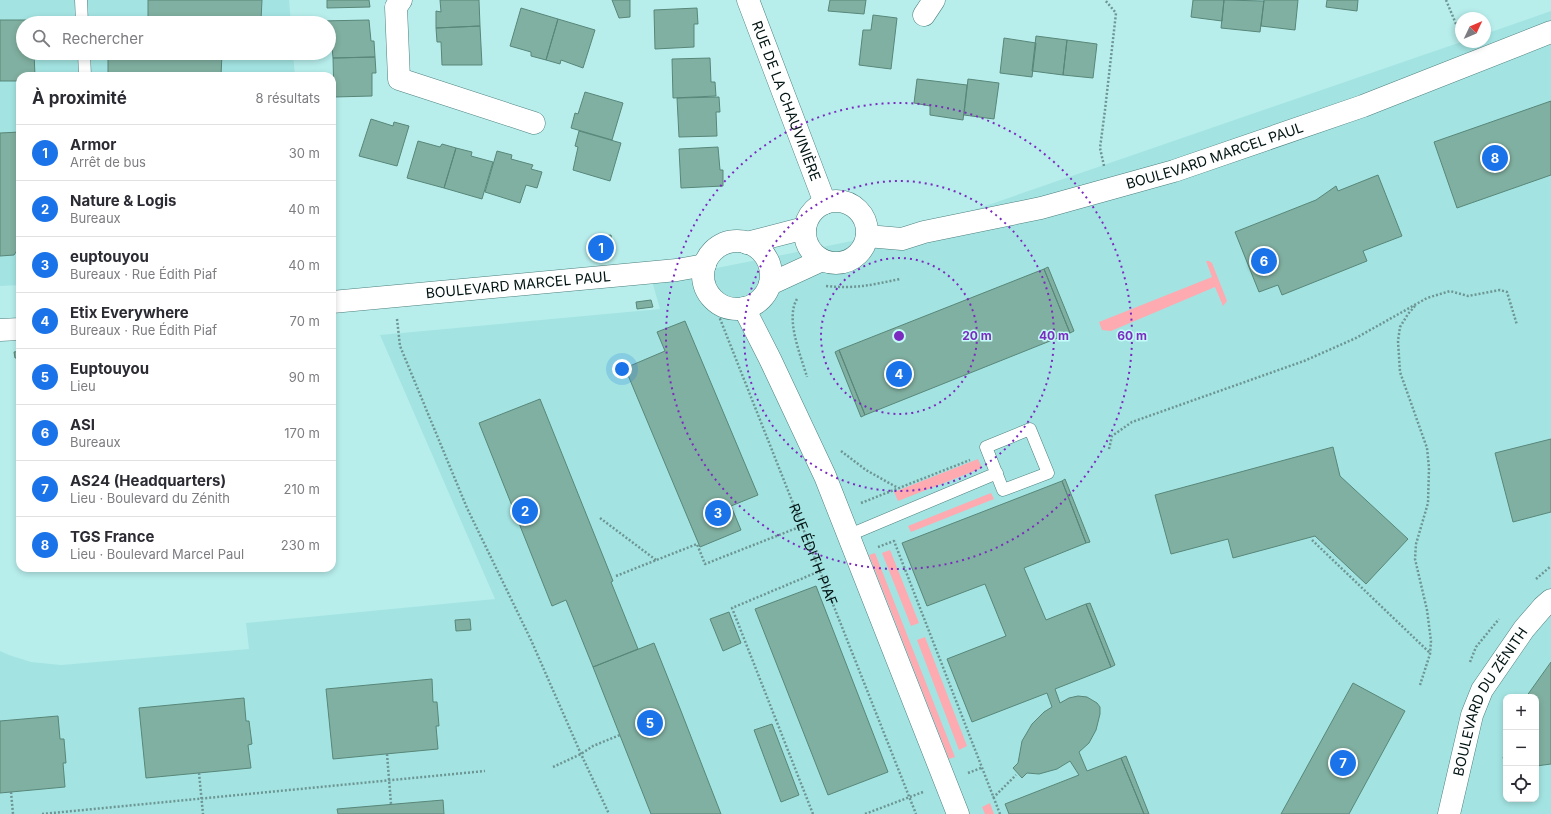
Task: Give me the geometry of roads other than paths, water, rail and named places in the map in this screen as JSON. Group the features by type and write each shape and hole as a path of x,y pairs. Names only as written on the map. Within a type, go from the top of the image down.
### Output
{"street":[{"path":"401,0 396,7 400,79 534,122"},
{"name":"RUE DE LA CHAUVINIÈRE","path":"748,0 825,203"},
{"name":"BOULEVARD MARCEL PAUL","path":"867,236 902,239 924,232 1041,208 1174,171 1364,106 1551,32"},
{"path":"835,200 846,202 855,207 863,215 867,225 867,236 859,253 842,263 832,263 822,260 808,247 805,238 805,228 811,212 817,206 825,203 835,200"},
{"path":"748,243 805,228"},
{"path":"737,241 748,243 757,247 769,264 771,274 770,284 760,300 753,305 744,308 726,306 717,302 711,296 703,276 705,265 709,255 722,245 737,241"},
{"path":"770,284 822,260"},
{"name":"BOULEVARD MARCEL PAUL","path":"336,302 669,271 705,265"},
{"path":"744,308 770,359 825,476 847,536 958,814"},
{"path":"0,330 16,329"},
{"name":"BOULEVARD DU ZÉNITH","path":"1449,814 1472,715 1482,690 1524,628 1551,600"}],"lane":[{"path":"81,0 82,16"},
{"path":"84,60 85,72"},
{"path":"1030,429 1048,473 1003,490 997,473 986,447 1030,429"},
{"path":"847,536 997,473"}],"place":[{"name":"TGS France","path":"1495,158"},
{"name":"Armor","path":"601,248"},
{"name":"ASI","path":"1264,261"},
{"name":"Etix Everywhere","path":"899,374"},
{"name":"Nature & Logis","path":"525,511"},
{"name":"euptouyou","path":"718,513"},
{"name":"Euptouyou","path":"650,723"},
{"name":"AS24 (Headquarters)","path":"1343,763"}]}
